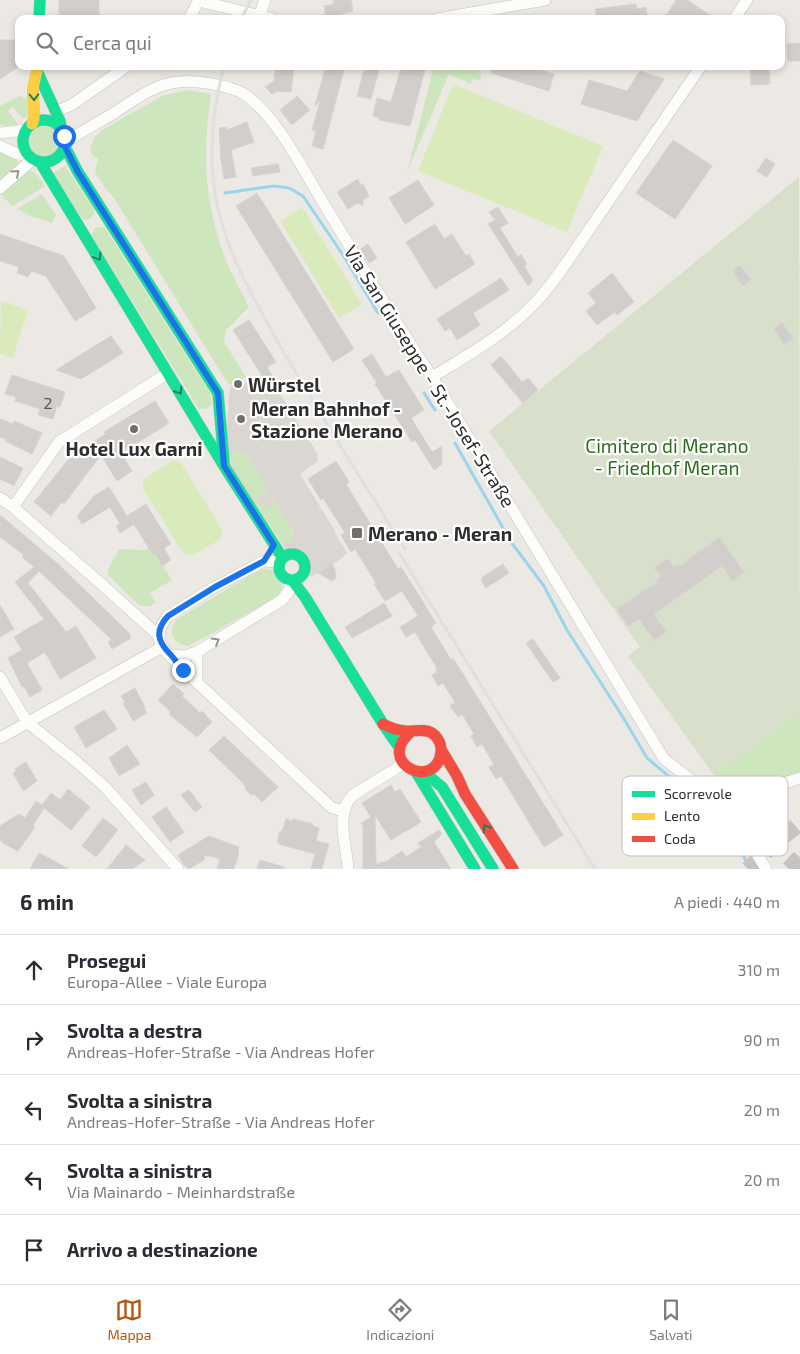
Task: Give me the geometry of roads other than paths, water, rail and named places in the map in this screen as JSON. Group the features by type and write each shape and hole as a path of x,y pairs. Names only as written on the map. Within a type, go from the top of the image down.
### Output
{"street":[{"path":"39,15 40,0"},
{"path":"192,15 199,0 254,15"},
{"path":"258,15 265,0"},
{"path":"460,15 546,0"},
{"path":"737,15 747,0"},
{"path":"37,70 56,112 64,139 78,172 218,393 224,466"},
{"path":"37,70 33,88 33,125 23,143 83,231 224,466 274,545 281,560 280,572 285,578 295,578"},
{"path":"33,125 73,104 121,70"},
{"path":"432,377 507,328 541,296 568,262 698,70"},
{"name":"Via San Giuseppe - St.-Josef-Straße","path":"64,139 157,87 179,81 198,82 224,87 242,93 254,102 289,146 664,758 687,776"},
{"path":"0,134 33,125 55,124 64,139 61,153 48,162 17,154 0,146"},
{"path":"0,188 34,159"},
{"path":"83,231 106,216"},
{"path":"13,507 59,442 168,373"},
{"path":"190,408 199,413 207,413 218,403"},
{"path":"0,498 13,507 98,581 160,642 176,663 331,807 342,811"},
{"path":"264,561 274,545"},
{"path":"0,738 160,642 164,621 168,616 215,587 264,561 281,560 293,553 301,557 305,566 295,578 282,600 197,652 184,656 171,655"},
{"path":"295,578 305,598 399,747 403,764 407,768 420,772 442,787"},
{"path":"282,600 305,598"},
{"path":"197,652 197,682"},
{"path":"0,677 27,722 105,787 178,869"},
{"path":"383,724 396,730 422,730 432,733 439,740 442,751 458,776 465,794 513,869"},
{"path":"399,747 404,737 412,731"},
{"path":"442,751 438,764 442,787 493,869"},
{"path":"348,869 342,811 353,795 403,764"},
{"path":"420,772 433,768 438,764"},
{"path":"420,772 475,869"},
{"path":"788,782 800,778"},
{"name":"Via San Giuseppe - St.-Josef-Straße","path":"758,856 766,869"}],"waterway":[{"path":"225,193 274,186 289,188 303,196 343,255 378,313"},
{"path":"424,393 435,410"},
{"path":"455,443 511,542 544,586 567,630 647,758 668,776"},
{"path":"743,856 751,869"}],"tunnel":[{"path":"788,833 800,823"},
{"path":"748,869 762,856"},
{"path":"789,869 800,857"}],"railway":[{"path":"243,15 251,0"},
{"path":"223,70 214,118 212,153 217,205 229,245 246,283 286,356 405,549"},
{"path":"399,553 595,869"}],"place":[{"name":"Würstel","path":"238,384"},
{"name":"Meran Bahnhof - Stazione Merano","path":"241,419"},
{"name":"Hotel Lux Garni","path":"134,429"},
{"name":"Merano - Meran","path":"357,533"}],"park label":[{"name":"Cimitero di Merano - Friedhof Meran","path":"667,456"}]}
